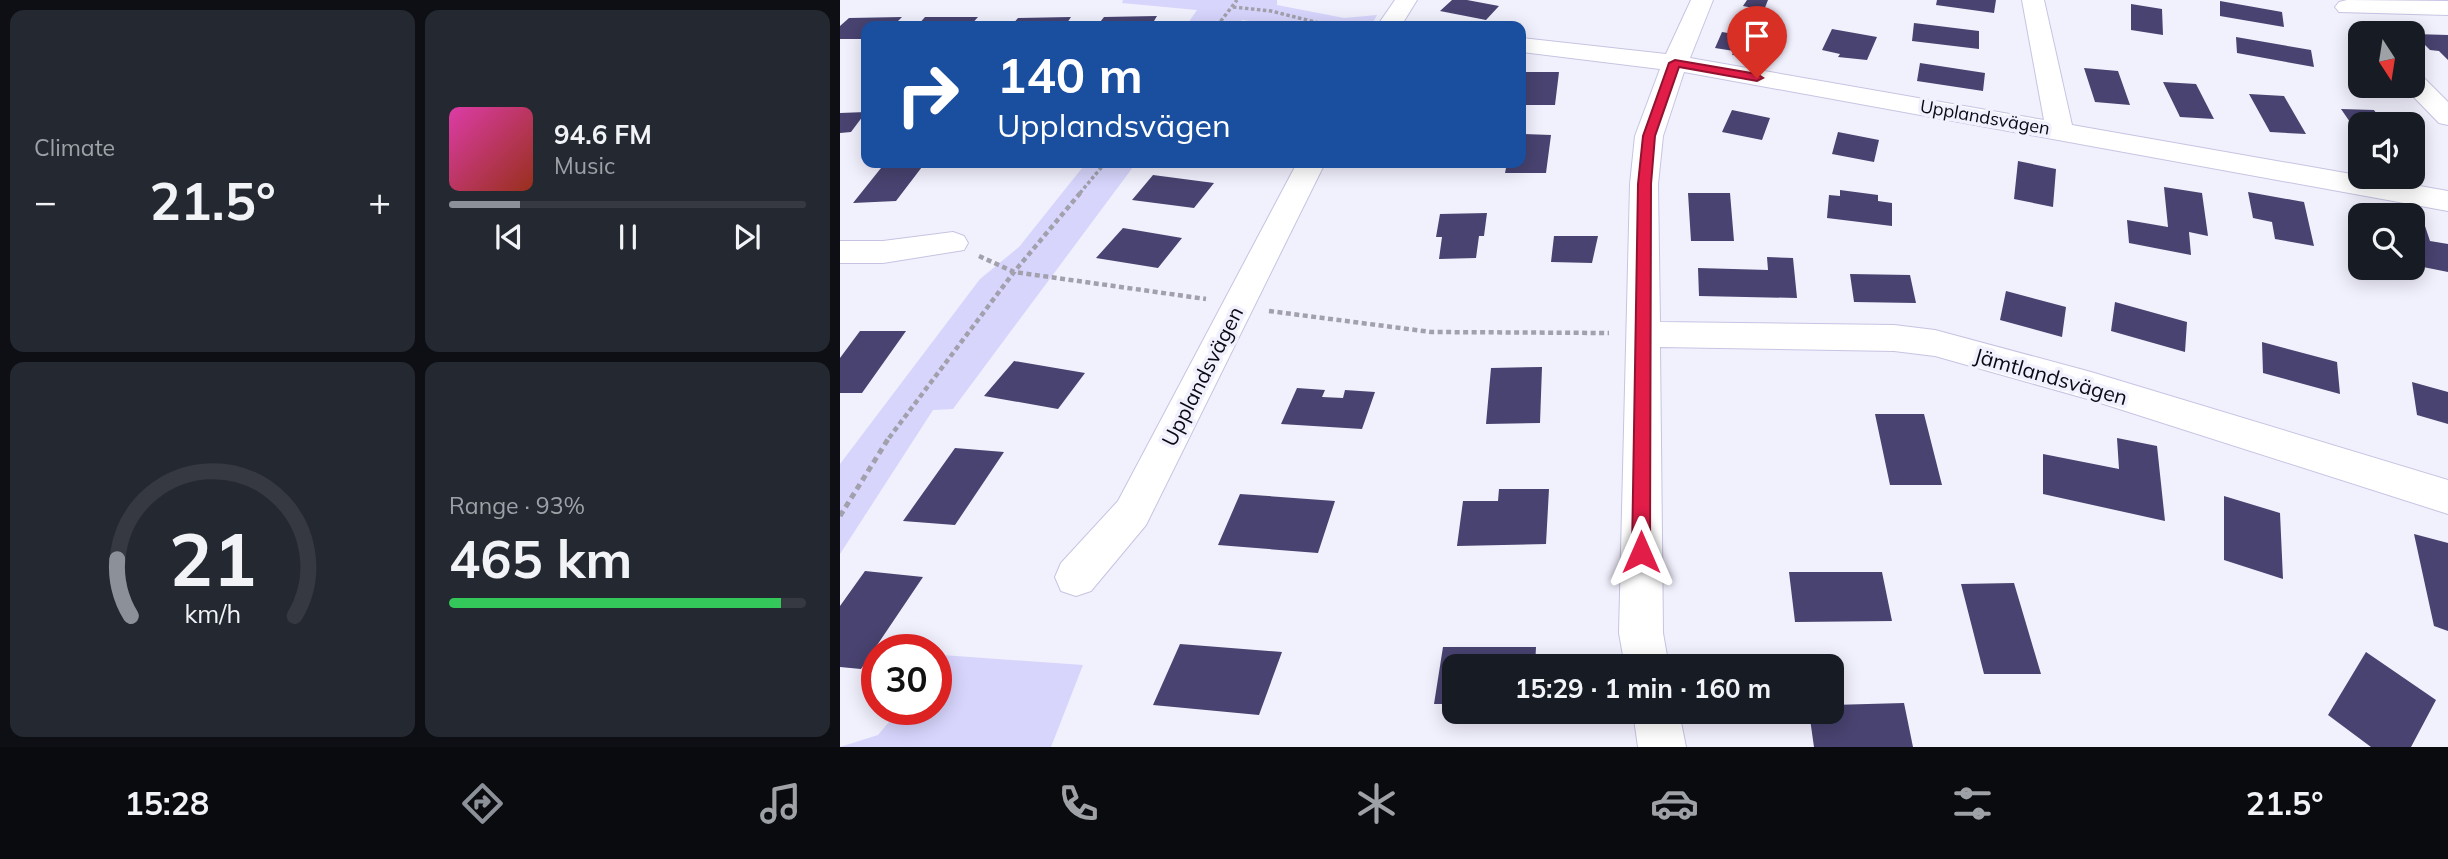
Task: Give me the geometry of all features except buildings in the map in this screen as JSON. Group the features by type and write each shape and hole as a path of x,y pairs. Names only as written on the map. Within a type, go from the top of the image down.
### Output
{"street":[{"path":"1392,21 1406,0"},
{"path":"1645,654 1641,634 1644,184 1649,136 1675,63 1702,0"},
{"path":"2033,0 2060,131"},
{"path":"2344,4 2448,8"},
{"path":"2344,4 2359,21"},
{"name":"Upplandsvägen","path":"1526,46 1675,63 2448,201"},
{"path":"2426,94 2448,117"},
{"name":"Upplandsvägen","path":"1076,577 1132,513 1308,168"},
{"path":"840,252 883,253 953,243"},
{"name":"Jämtlandsvägen","path":"1642,334 1894,338 1935,343 2091,386 2448,497"},
{"path":"1658,724 1662,747"}],"path":[{"path":"1221,21 1237,0"},
{"path":"1234,7 1271,11 1311,21"},
{"path":"840,516 893,432 1014,272 1101,168"},
{"path":"953,243 1014,272 1240,303 1270,311 1431,332 1642,334"}],"shaded area":[{"path":"1123,0 1277,0 1277,5 1344,18 1377,15 1374,21 1189,21 1197,10 1122,3"},
{"path":"1082,168 1132,168 953,409 933,410 840,554 840,464 980,279 1019,247"},
{"path":"952,656 1083,665 1051,747 840,747 878,735 886,725 952,725"}],"route":[{"path":"1641,552 1644,184 1649,136 1675,63 1757,78"}]}
